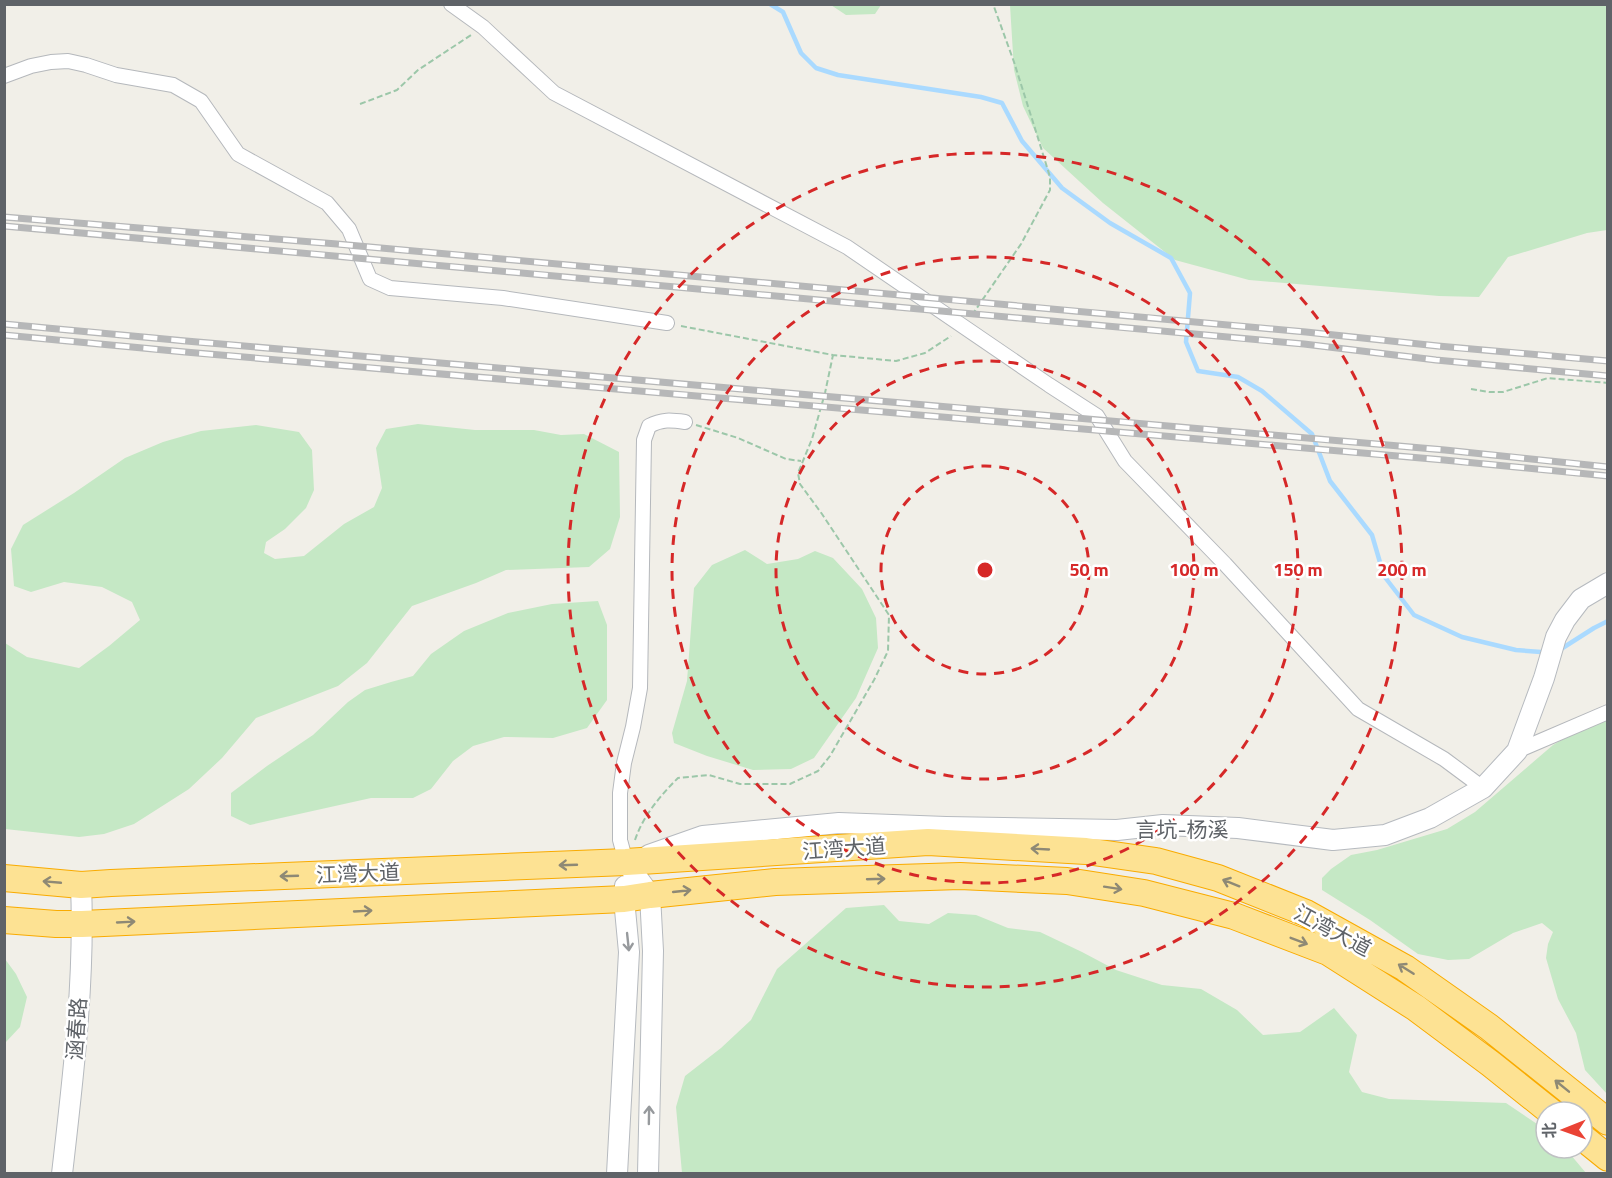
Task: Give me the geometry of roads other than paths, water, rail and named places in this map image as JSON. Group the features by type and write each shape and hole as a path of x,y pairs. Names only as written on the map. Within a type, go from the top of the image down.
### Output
{"highway":[{"name":"江湾大道","path":"4,878 81,885 626,862 928,842 1086,851 1156,861 1218,878 1306,913 1405,968 1489,1027 1608,1122"},
{"name":"江湾大道","path":"4,920 82,924 624,899 775,882 960,876 1067,881 1144,893 1234,916 1328,952 1416,1008 1536,1100"},
{"path":"1594,1147 1608,1158"}],"main road":[{"name":"言坑-杨溪","path":"626,862 703,836 839,823 1117,830 1162,825 1238,828 1333,840 1385,835 1430,818 1483,788 1517,751 1544,678 1556,637 1565,620 1581,599 1608,583"},
{"path":"626,862 650,895 653,951 648,1173"},
{"path":"617,1173 629,952 624,899 626,862"},
{"name":"涵春路","path":"62,1173 77,1036 82,924 81,885"}],"street":[{"path":"451,4 483,27 555,93 847,247 1097,416 1125,460 1225,564 1358,709 1444,759 1483,788"},
{"path":"4,76 31,66 68,61 116,75 173,86 201,101 238,154 327,203 349,229 370,279 390,288 503,298 667,323"},
{"path":"626,862 620,840 620,793 640,688 644,440 649,426 656,422 670,419 685,422"},
{"path":"1517,751 1608,712"}],"waterway":[{"path":"770,4 783,12 801,53 816,68 838,75 981,97 1002,103 1022,141 1062,188 1110,223 1171,258 1190,293 1186,342 1198,371 1238,377 1262,391 1312,434 1330,481 1372,535 1384,576 1414,615 1462,637 1516,650 1541,652"},
{"path":"1561,649 1608,621"}],"railway":[{"path":"4,217 337,244 1608,361"},
{"path":"4,226 1304,344 1436,360 1608,376"},
{"path":"4,324 1445,450 1608,467"},
{"path":"4,335 1608,476"}]}
